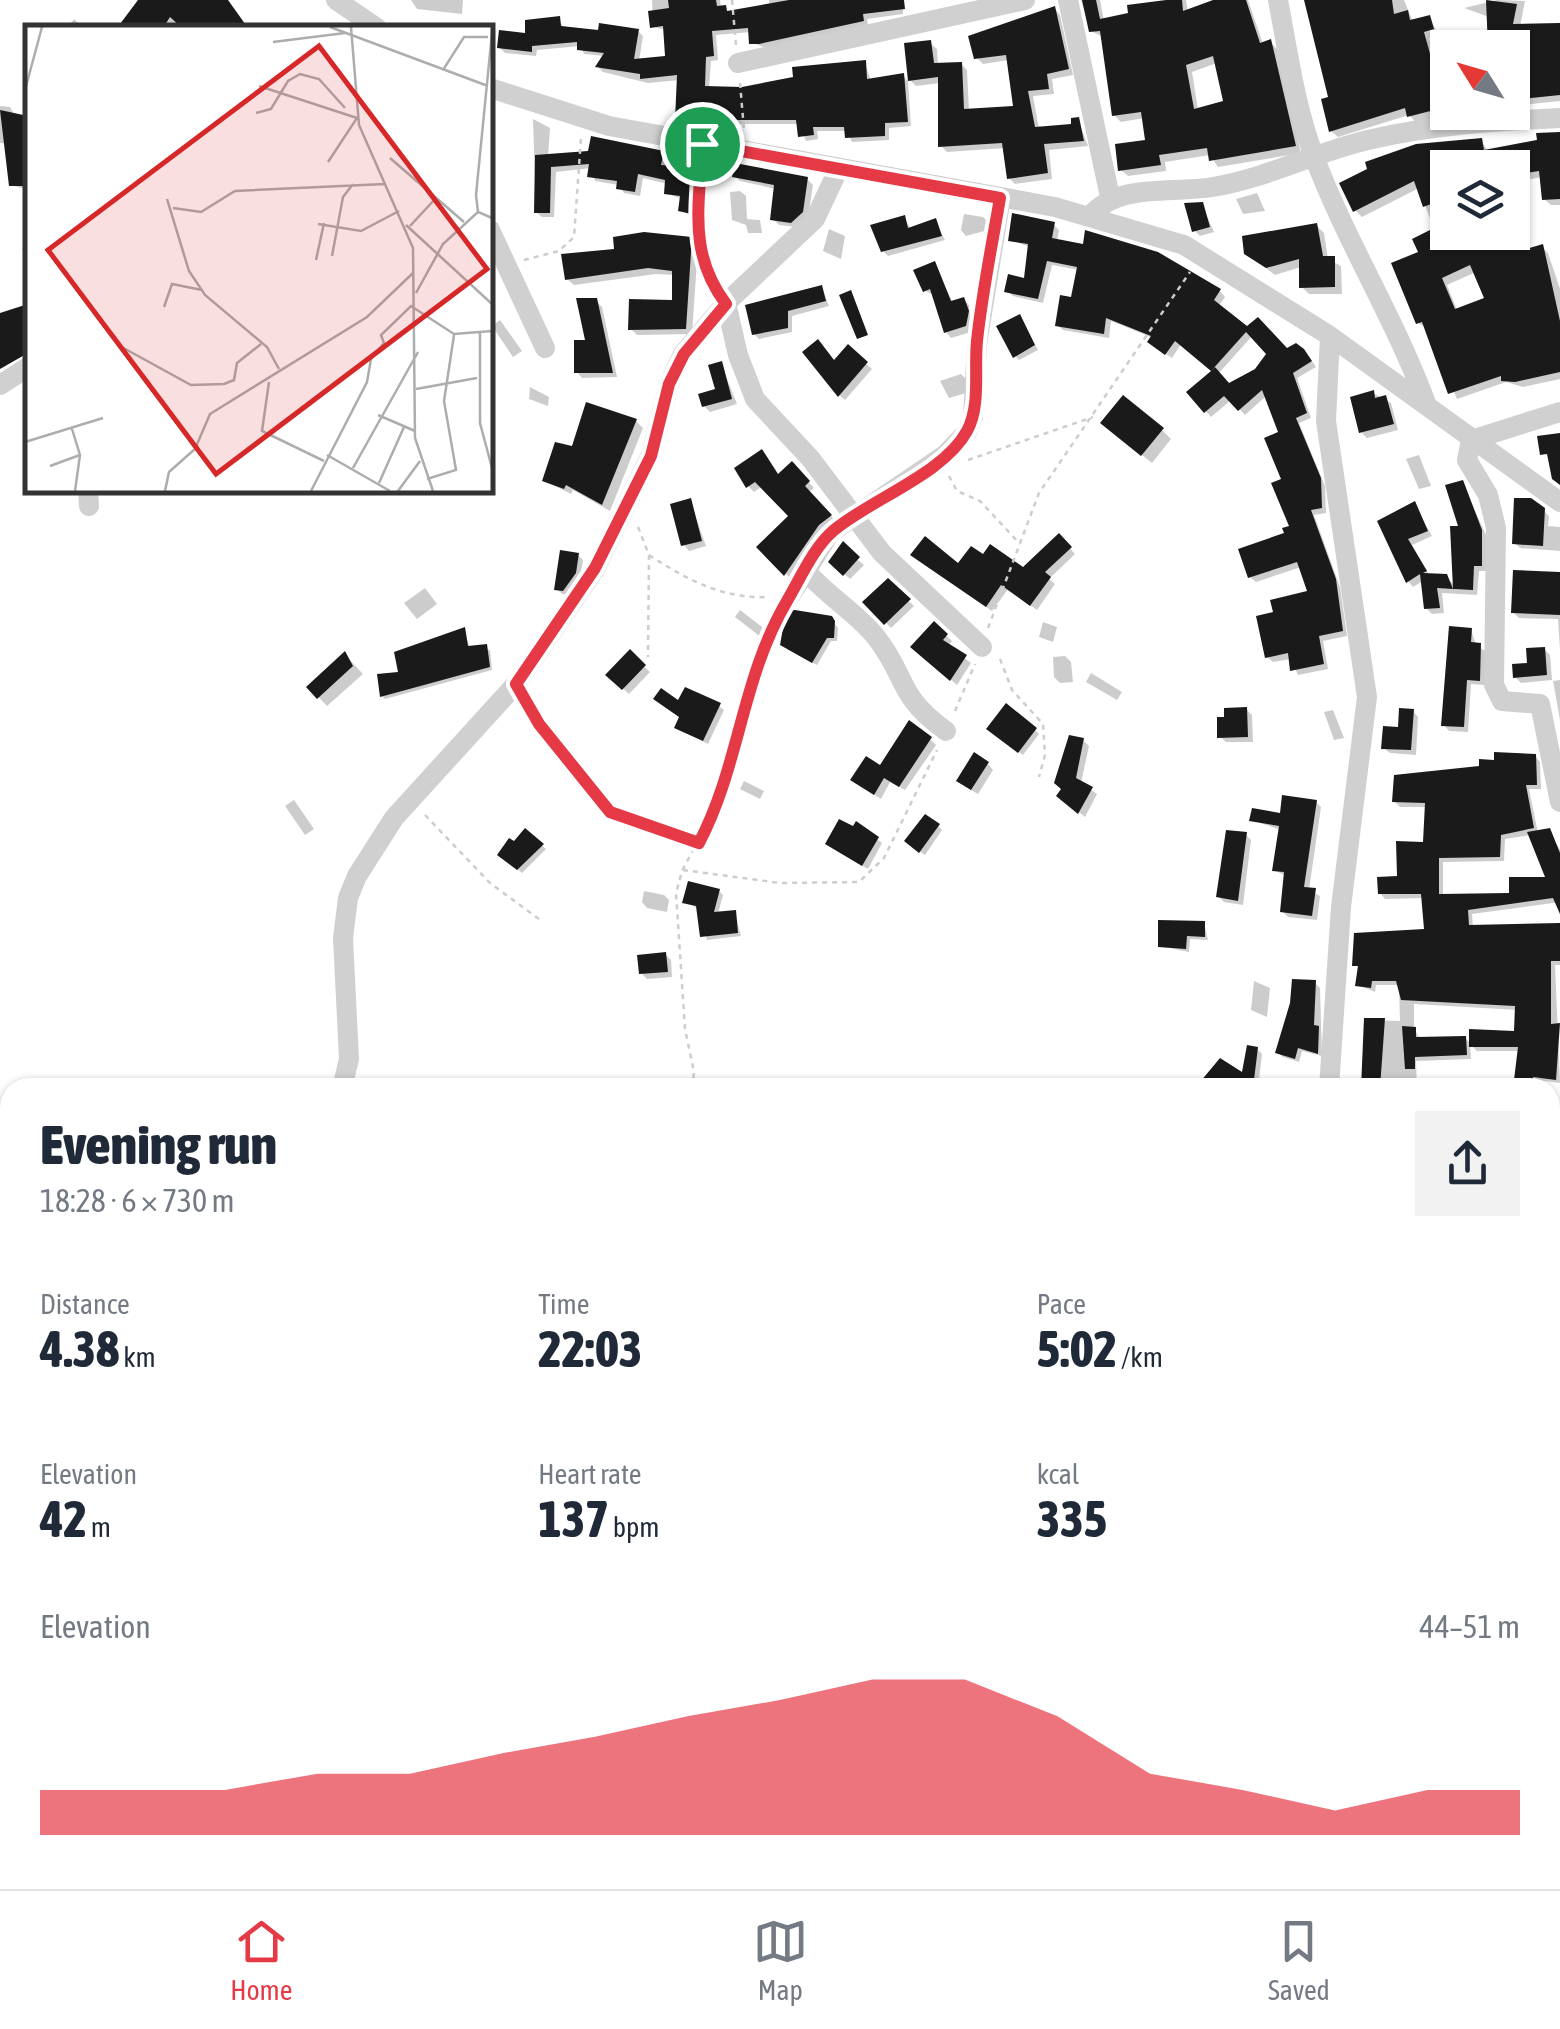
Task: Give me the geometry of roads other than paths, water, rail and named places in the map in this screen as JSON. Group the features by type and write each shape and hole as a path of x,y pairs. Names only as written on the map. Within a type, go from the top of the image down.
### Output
{"street":[{"path":"336,0 373,25"},
{"path":"738,63 1025,0"},
{"path":"1068,0 1110,198"},
{"path":"1278,0 1300,112 1314,157 1406,350 1427,406"},
{"path":"492,89 580,116 702,144 1000,198 1090,216 1148,233 1213,260 1330,336 1560,502"},
{"path":"1090,216 1110,198 1214,186 1364,140 1426,129 1560,118"},
{"path":"344,1078 349,1059 343,938 348,898 368,858 409,801 516,684 595,568 626,510 651,456 669,384 684,354 726,304 814,219 839,168"},
{"path":"789,598 830,533 947,461 973,417 979,328 1000,198"},
{"path":"492,235 545,348"},
{"path":"726,304 738,355 755,399 810,458 853,520 915,588 982,646"},
{"path":"1330,336 1326,422 1368,696 1341,907 1330,1078"},
{"path":"0,384 25,369"},
{"path":"1470,440 1560,412"},
{"path":"1470,440 1468,469 1488,494 1496,528 1494,685 1502,701 1540,704 1560,802"},
{"path":"806,571 840,607 872,632 912,704 946,731"}]}
